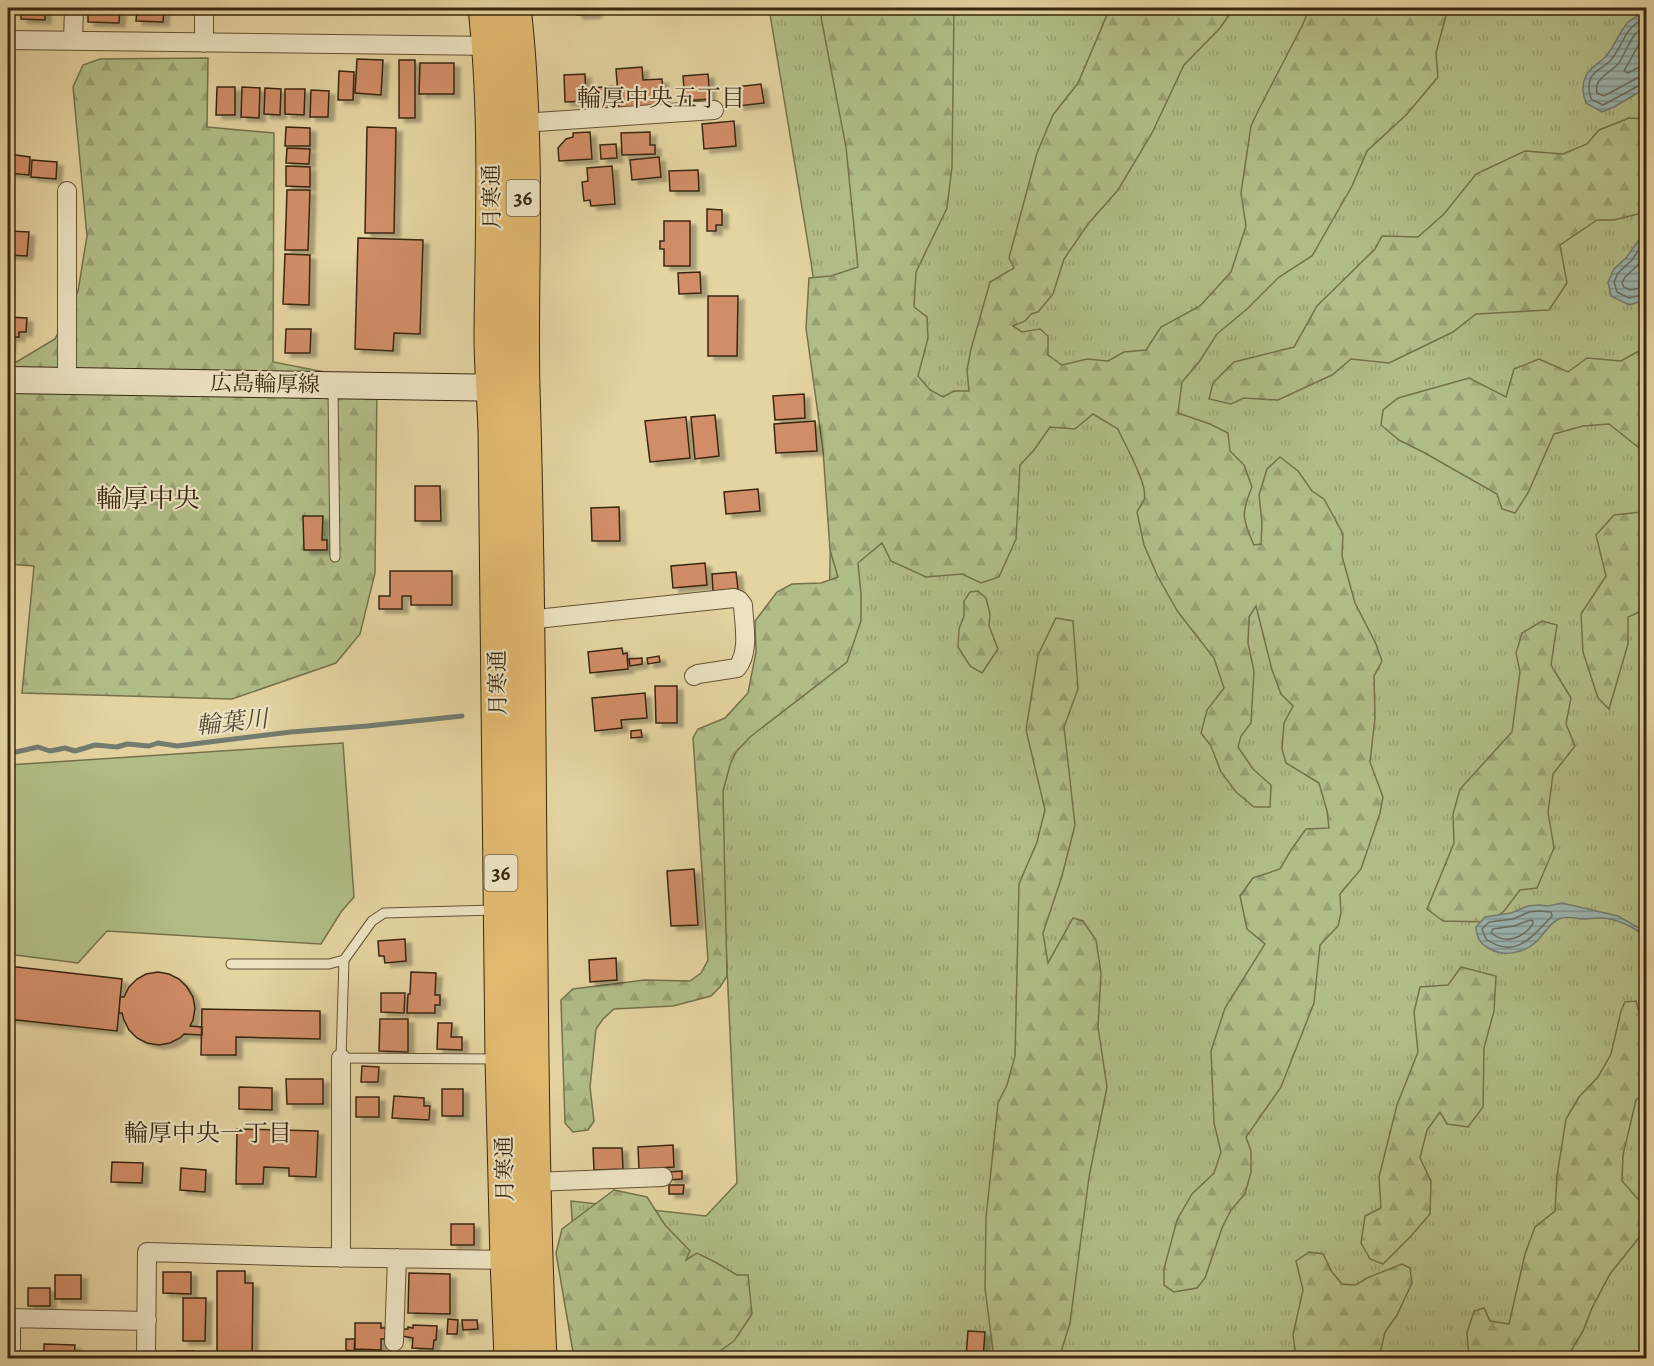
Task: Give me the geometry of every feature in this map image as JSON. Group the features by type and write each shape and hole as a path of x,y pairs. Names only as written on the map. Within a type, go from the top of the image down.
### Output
{"highway":[{"name":"月寒通","path":"485,8 504,46 522,123 523,156 509,388 517,1058 521,1261 540,1359"},
{"name":"月寒通","path":"514,8 504,46 494,202 491,338 509,388 527,620 516,910"},
{"name":"月寒通","path":"511,1359 521,1261 533,1182 517,1058"}],"street":[{"path":"73,41 74,8"},
{"path":"204,8 204,43"},
{"path":"8,40 504,46"},
{"path":"522,123 714,110"},
{"path":"67,191 67,382"},
{"name":"広島輪厚線","path":"8,380 509,388"},
{"path":"527,620 734,598 739,600 743,605 745,654 742,662 737,668 694,676"},
{"path":"340,1258 341,1058"},
{"path":"533,1182 663,1177"},
{"path":"146,1359 147,1252 521,1261"},
{"path":"394,1342 397,1258"},
{"path":"11,1359 9,1318 147,1321"}],"lane":[{"path":"333,385 335,556"},
{"path":"516,910 384,913 372,921 344,960 341,1058 517,1058"},
{"path":"231,964 329,964 344,960"}],"green space":[{"path":"769,8 1646,8 1646,1358 580,1358 571,1201 706,1216 737,1183 717,752 828,659 833,421 811,262"},
{"path":"823,8 954,8 952,167 947,208 916,272 914,307 927,317 928,338 918,376 930,390 943,397 954,391 969,391 967,370 971,349 990,282 1014,268 1009,258 1037,153 1053,115 1078,83 1110,8 1234,8 1220,28 1184,65 1152,133 1118,190 1088,224 1064,259 1053,294 1038,312 1013,326 1022,332 1040,329 1048,336 1048,355 1062,365 1087,359 1108,361 1124,352 1146,350 1161,327 1200,306 1231,272 1246,226 1241,193 1251,126 1310,8 1448,8 1436,53 1438,77 1407,114 1367,151 1352,186 1312,256 1279,277 1247,309 1217,334 1199,362 1182,382 1178,413 1228,433 1230,451 1244,465 1252,487 1244,516 1254,545 1261,544 1262,523 1259,495 1267,469 1280,457 1298,471 1312,491 1324,499 1343,534 1342,556 1355,603 1382,661 1374,676 1375,718 1370,762 1383,797 1380,813 1361,869 1340,894 1341,913 1338,926 1320,945 1314,1003 1281,1087 1246,1137 1251,1151 1251,1172 1245,1194 1231,1210 1222,1228 1205,1278 1197,1288 1174,1292 1164,1285 1164,1269 1177,1220 1192,1194 1214,1173 1221,1152 1214,1123 1211,1051 1225,1008 1265,944 1247,929 1240,896 1253,878 1280,869 1306,829 1329,828 1327,811 1319,783 1286,763 1282,749 1284,723 1293,706 1281,694 1272,670 1256,606 1249,617 1248,643 1254,671 1251,723 1241,736 1238,747 1253,769 1271,785 1270,807 1254,807 1236,792 1221,772 1211,746 1201,733 1207,710 1224,688 1214,658 1178,612 1158,577 1144,545 1137,512 1145,493 1135,464 1118,429 1093,414 1075,429 1050,427 1020,465 1016,539 999,577 981,583 962,574 926,577 891,561 882,543 858,563 861,621 847,662 750,737 736,752 730,765 723,791 727,976 711,996 673,1006 614,1009 596,1029 590,1087 594,1121 588,1130 573,1132 565,1123 561,1000 573,989 645,980 690,981 701,973 708,960 693,738 698,729 725,718 748,693 756,652 755,621 777,592 792,584 821,583 838,577 830,550 823,450 806,328 809,278 831,276 858,267 846,147 821,17"},
{"path":"208,58 207,127 274,133 273,362 377,382 375,573 360,634 336,663 232,699 22,693 34,566 8,564 8,367 55,339 78,291 87,236 73,87 83,65 100,59"},
{"path":"1629,118 1646,119 1646,212 1614,220 1597,220 1560,245 1567,283 1549,310 1476,314 1453,332 1389,363 1351,359 1332,375 1278,400 1244,398 1231,404 1209,399 1213,383 1234,362 1294,347 1317,306 1375,249 1382,236 1418,237 1444,214 1476,174 1525,151 1563,154 1587,144 1599,130"},
{"path":"1637,352 1646,352 1646,456 1643,451 1609,424 1583,426 1554,434 1528,493 1515,513 1502,509 1497,494 1399,440 1381,425 1383,410 1398,398 1469,378 1506,397 1514,369 1539,359 1568,372 1587,358 1621,361"},
{"path":"1641,512 1646,529 1646,609 1628,617 1628,644 1609,709 1598,698 1583,652 1581,614 1606,576 1596,535 1614,515"},
{"path":"978,591 986,598 990,614 989,626 998,649 982,673 970,666 958,647 959,629 964,616 964,601 970,592"},
{"path":"1056,618 1073,621 1078,689 1064,727 1075,825 1062,876 1043,933 1048,963 1073,918 1083,921 1096,940 1101,973 1098,1027 1107,1087 1089,1177 1070,1323 1059,1358 994,1358 985,1288 986,1218 998,1103 1007,1085 1015,1056 1019,884 1037,842 1045,810 1026,730 1038,655"},
{"path":"1542,621 1557,625 1551,665 1571,698 1566,724 1575,746 1553,774 1548,812 1554,848 1537,888 1520,890 1504,911 1489,922 1443,921 1427,909 1454,843 1453,814 1460,789 1512,732 1520,672 1516,653 1522,633"},
{"path":"343,743 354,897 341,912 321,944 107,931 78,963 8,954 8,765"},
{"path":"1461,967 1496,976 1494,1011 1484,1048 1483,1107 1468,1127 1447,1124 1440,1112 1427,1130 1420,1158 1431,1181 1430,1214 1383,1264 1370,1259 1361,1243 1365,1216 1381,1208 1379,1177 1397,1105 1418,1052 1414,1012 1420,987 1448,985"},
{"path":"1636,1001 1646,1036 1646,1092 1636,1100 1623,1155 1622,1181 1646,1208 1645,1230 1610,1274 1583,1331 1567,1358 1469,1358 1467,1333 1474,1311 1484,1308 1490,1321 1509,1324 1525,1254 1535,1227 1555,1211 1557,1176 1566,1119 1579,1097 1598,1077 1611,1054 1625,1002"},
{"path":"614,1190 647,1197 665,1225 690,1251 686,1260 697,1253 737,1275 748,1275 752,1314 734,1341 710,1358 574,1358 556,1253 562,1229"},
{"path":"1309,1252 1323,1254 1332,1272 1342,1284 1356,1285 1402,1264 1410,1268 1412,1283 1397,1315 1385,1332 1379,1358 1290,1358 1295,1350 1293,1335 1303,1290 1296,1261"}],"water":[{"path":"1646,13 1646,88 1602,112 1586,103 1583,90 1584,79 1590,70 1604,59 1626,25 1637,16"},
{"path":"1646,230 1646,300 1629,305 1611,296 1608,282 1614,269 1626,258"},
{"path":"1562,903 1618,916 1646,932 1646,937 1618,921 1567,917 1552,923 1531,946 1514,953 1501,953 1490,949 1483,945 1478,937 1476,927 1485,917 1511,913 1528,906"}],"building":[{"path":"21,8 45,8 45,20 21,19"},
{"path":"88,8 120,8 119,23 88,22"},
{"path":"137,8 164,8 163,22 136,21"},
{"path":"576,8 595,8 595,14 577,15"},
{"path":"357,59 383,60 381,95 355,93"},
{"path":"399,60 415,60 415,118 399,118"},
{"path":"420,63 454,63 454,94 419,94"},
{"path":"642,67 643,80 662,79 664,105 619,109 616,69"},
{"path":"339,71 354,72 353,100 338,100"},
{"path":"585,74 586,101 565,102 564,75"},
{"path":"708,74 710,99 685,101 683,76"},
{"path":"761,84 764,103 738,106 736,87"},
{"path":"613,86 615,110 594,111 593,88"},
{"path":"217,87 235,87 235,115 216,115"},
{"path":"242,87 260,88 259,118 241,117"},
{"path":"265,88 281,89 280,115 264,114"},
{"path":"285,89 305,89 304,115 285,114"},
{"path":"311,90 329,91 328,117 310,117"},
{"path":"734,121 736,146 704,149 702,124"},
{"path":"286,127 310,128 310,146 285,146"},
{"path":"367,127 396,128 394,233 365,233"},
{"path":"590,132 592,159 559,161 558,148 566,139 573,137 573,133"},
{"path":"650,132 650,145 655,145 655,154 622,155 621,133"},
{"path":"616,144 617,158 601,159 600,145"},
{"path":"287,148 310,149 309,164 286,163"},
{"path":"8,154 30,157 29,175 8,173"},
{"path":"659,157 661,177 632,180 630,160"},
{"path":"32,160 57,162 56,179 31,177"},
{"path":"286,166 310,167 310,187 286,186"},
{"path":"612,166 615,204 591,206 590,200 584,201 582,182 588,181 587,168"},
{"path":"698,170 699,191 670,191 669,171"},
{"path":"287,190 310,190 308,250 285,250"},
{"path":"707,209 722,210 722,225 716,225 716,231 707,231"},
{"path":"664,221 690,221 690,266 664,266 664,249 660,249 660,241 664,241"},
{"path":"8,231 29,232 27,256 8,255"},
{"path":"358,238 423,240 420,334 394,333 393,351 355,349"},
{"path":"285,254 310,255 309,305 283,304"},
{"path":"700,272 701,293 679,294 678,273"},
{"path":"708,296 738,296 737,356 708,356"},
{"path":"8,317 27,318 26,332 19,332 19,337 10,337 9,349 8,349"},
{"path":"286,329 311,329 310,353 285,353"},
{"path":"804,394 805,418 775,420 773,396"},
{"path":"715,415 719,456 695,459 691,417"},
{"path":"686,417 690,458 650,462 645,421"},
{"path":"815,421 817,451 776,453 774,424"},
{"path":"415,486 440,486 441,521 415,521"},
{"path":"758,489 760,511 726,514 724,492"},
{"path":"619,507 620,541 592,541 591,508"},
{"path":"303,516 323,516 322,540 327,540 327,550 304,550"},
{"path":"705,563 707,585 673,588 671,566"},
{"path":"390,571 452,571 452,605 411,605 411,596 402,596 402,609 379,609 379,596 390,596"},
{"path":"736,572 738,589 713,591 712,574"},
{"path":"622,648 623,654 627,653 628,669 590,673 588,652"},
{"path":"659,656 660,662 648,664 647,658"},
{"path":"642,658 642,664 630,666 629,659"},
{"path":"655,686 677,686 677,723 656,723"},
{"path":"645,693 647,718 621,720 622,728 595,731 592,698"},
{"path":"641,730 642,737 631,738 631,731"},
{"path":"694,869 698,925 671,926 667,871"},
{"path":"405,939 406,961 385,963 384,956 379,956 378,941"},
{"path":"616,958 617,980 590,982 589,960"},
{"path":"8,966 122,979 117,1031 8,1019"},
{"path":"158,972 179,979 187,987 193,997 195,1008 190,1026 202,1027 202,1035 184,1034 170,1043 159,1045 137,1038 129,1030 122,1013 119,1013 120,997 124,997 129,987 137,979 146,974"},
{"path":"411,972 436,973 435,995 440,995 440,1005 435,1005 435,1013 407,1013"},
{"path":"381,993 405,993 404,1013 381,1012"},
{"path":"202,1009 320,1011 320,1039 236,1037 236,1055 201,1055"},
{"path":"380,1019 408,1019 408,1052 379,1051"},
{"path":"438,1023 452,1023 451,1037 462,1037 462,1050 437,1049"},
{"path":"362,1066 379,1067 378,1082 361,1082"},
{"path":"286,1079 323,1079 323,1104 287,1104"},
{"path":"239,1087 272,1088 272,1110 239,1109"},
{"path":"442,1089 463,1089 463,1116 442,1116"},
{"path":"394,1096 424,1098 424,1106 430,1106 429,1120 392,1118"},
{"path":"356,1097 379,1097 379,1117 356,1117"},
{"path":"237,1129 318,1131 316,1177 289,1176 289,1168 264,1167 263,1184 236,1184"},
{"path":"673,1145 674,1167 639,1169 638,1147"},
{"path":"593,1148 622,1148 623,1169 594,1170"},
{"path":"112,1162 143,1163 142,1183 111,1182"},
{"path":"181,1168 206,1170 205,1192 180,1190"},
{"path":"682,1171 682,1179 668,1180 668,1172"},
{"path":"669,1185 684,1185 683,1194 669,1194"},
{"path":"451,1224 474,1224 474,1245 451,1245"},
{"path":"217,1271 245,1271 245,1283 253,1283 252,1358 217,1358"},
{"path":"163,1272 191,1272 191,1294 163,1293"},
{"path":"409,1273 450,1274 450,1314 408,1313"},
{"path":"55,1275 81,1275 81,1299 55,1299"},
{"path":"28,1288 50,1288 50,1306 28,1306"},
{"path":"183,1298 206,1298 205,1341 183,1341"},
{"path":"448,1319 458,1320 457,1334 447,1334"},
{"path":"462,1320 477,1320 478,1329 463,1330"},
{"path":"355,1323 381,1323 381,1328 386,1328 385,1339 381,1339 381,1350 355,1349"},
{"path":"413,1325 437,1326 433,1349 412,1348 413,1338 402,1336 402,1329 413,1328"},
{"path":"968,1331 985,1332 983,1358 966,1357"},
{"path":"346,1339 355,1339 354,1351 346,1350"},
{"path":"44,1344 75,1345 74,1358 44,1358"},
{"path":"177,1351 194,1351 194,1355 202,1355 202,1358 168,1358 168,1354 177,1354"},
{"path":"423,1353 445,1354 445,1358 423,1358"}],"waterway":[{"name":"輪葉川","path":"8,749 16,752 38,747 50,751 65,748 75,751 95,745 149,746 158,743 177,746 291,732 462,716"}],"district":[{"name":"輪厚中央五丁目","path":"661,98"},
{"name":"輪厚中央","path":"148,498"},
{"name":"輪厚中央一丁目","path":"208,1133"}]}
